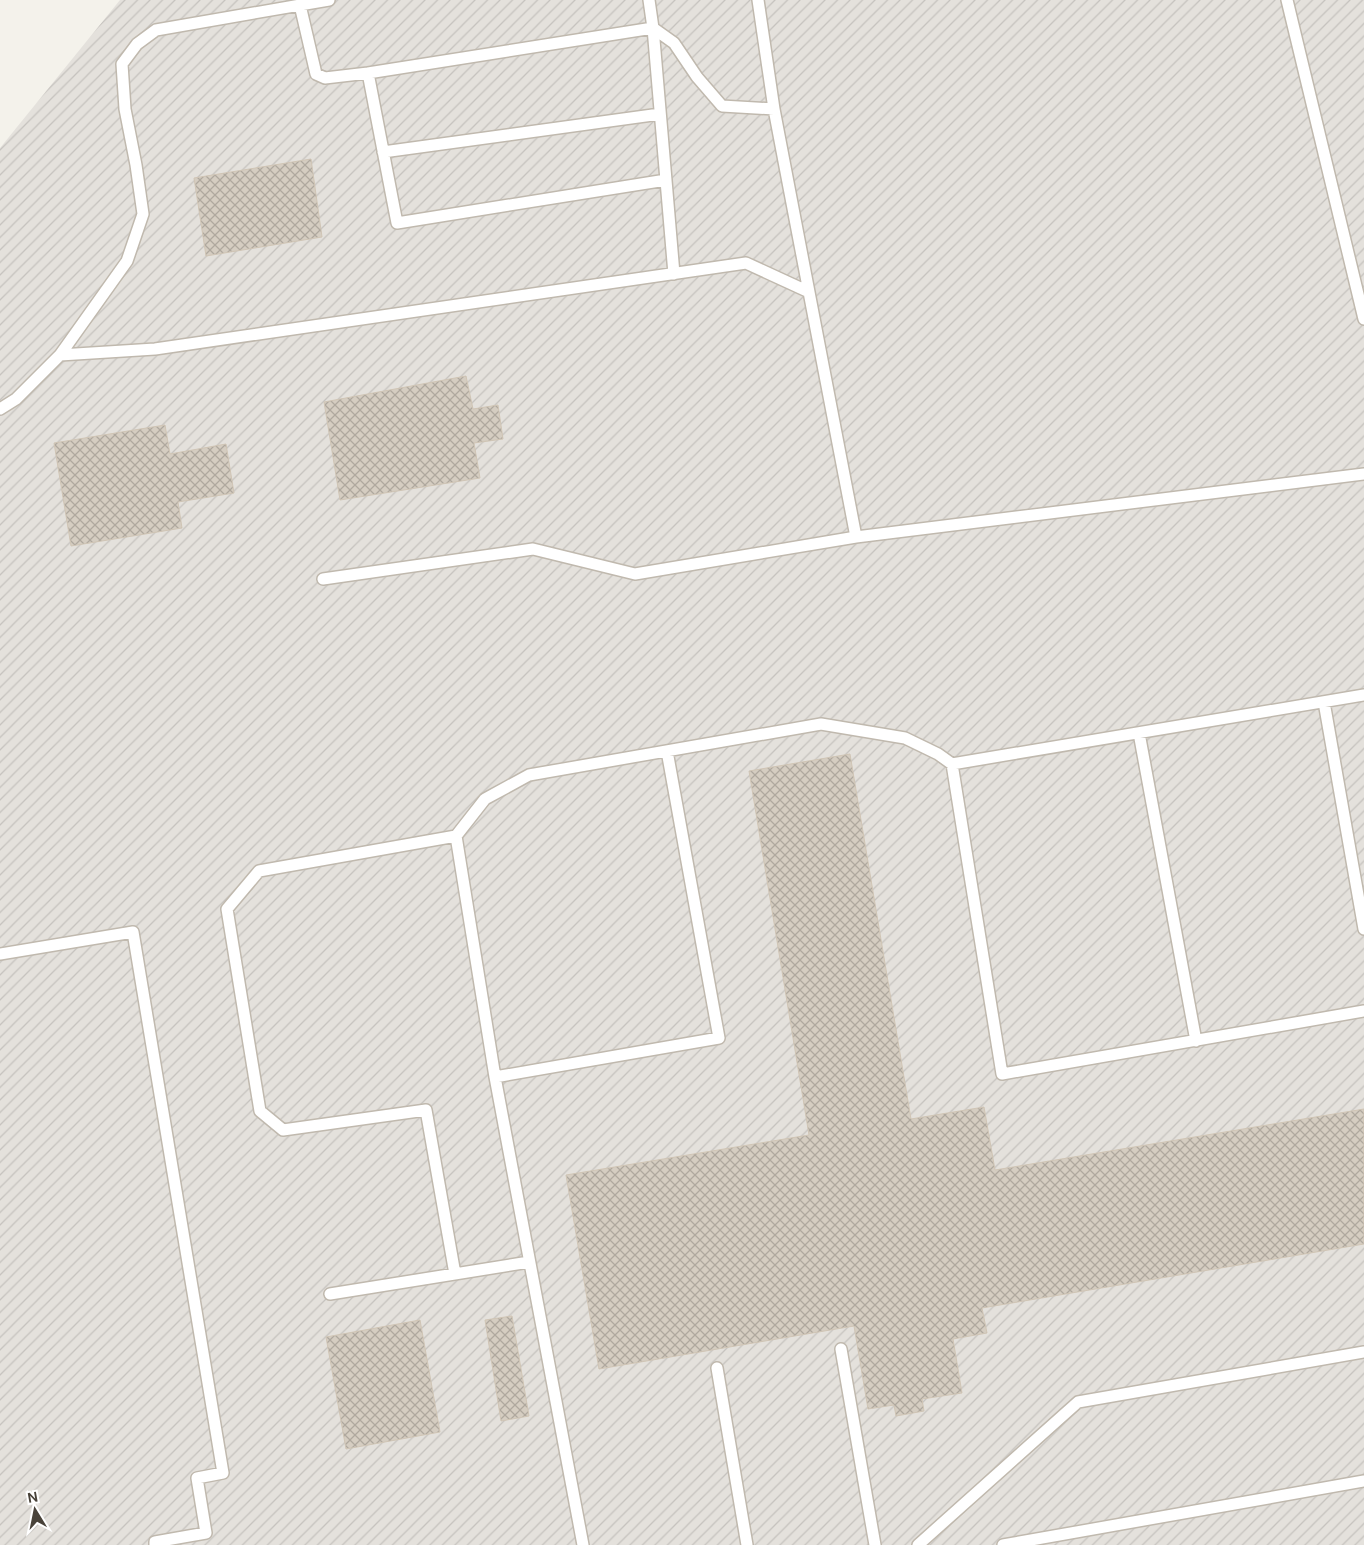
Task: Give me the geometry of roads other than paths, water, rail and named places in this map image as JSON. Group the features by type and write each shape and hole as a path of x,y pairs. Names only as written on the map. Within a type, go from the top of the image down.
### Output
{"lane":[{"path":"0,409 16,399 60,355 127,261 143,214 125,109 122,64 137,44 156,30 329,0"},
{"path":"649,0 674,274"},
{"path":"758,0 774,109 856,536"},
{"path":"1287,0 1364,319"},
{"path":"300,5 316,74 325,78 368,73 653,28 674,43 697,77 722,106 774,109"},
{"path":"368,73 397,223 666,180"},
{"path":"383,152 660,114"},
{"path":"60,355 155,349 746,263 809,292"},
{"path":"323,579 533,549 635,574 856,536 1364,474"},
{"path":"454,1274 426,1110 283,1130 260,1111 227,909 259,870 456,836 485,799 530,774 821,724 905,738 938,754 952,764 1364,695"},
{"path":"1324,702 1364,929"},
{"path":"1138,733 1196,1041"},
{"path":"496,1077 719,1038 667,751"},
{"path":"952,764 1002,1074 1364,1011"},
{"path":"456,836 529,1262 583,1545"},
{"path":"0,954 133,932 222,1473 197,1478 206,1534 155,1542 155,1545"},
{"path":"330,1294 529,1262"},
{"path":"841,1348 874,1545"},
{"path":"918,1545 1078,1402 1364,1352"},
{"path":"717,1368 747,1545"},
{"path":"1003,1545 1364,1481"}]}
